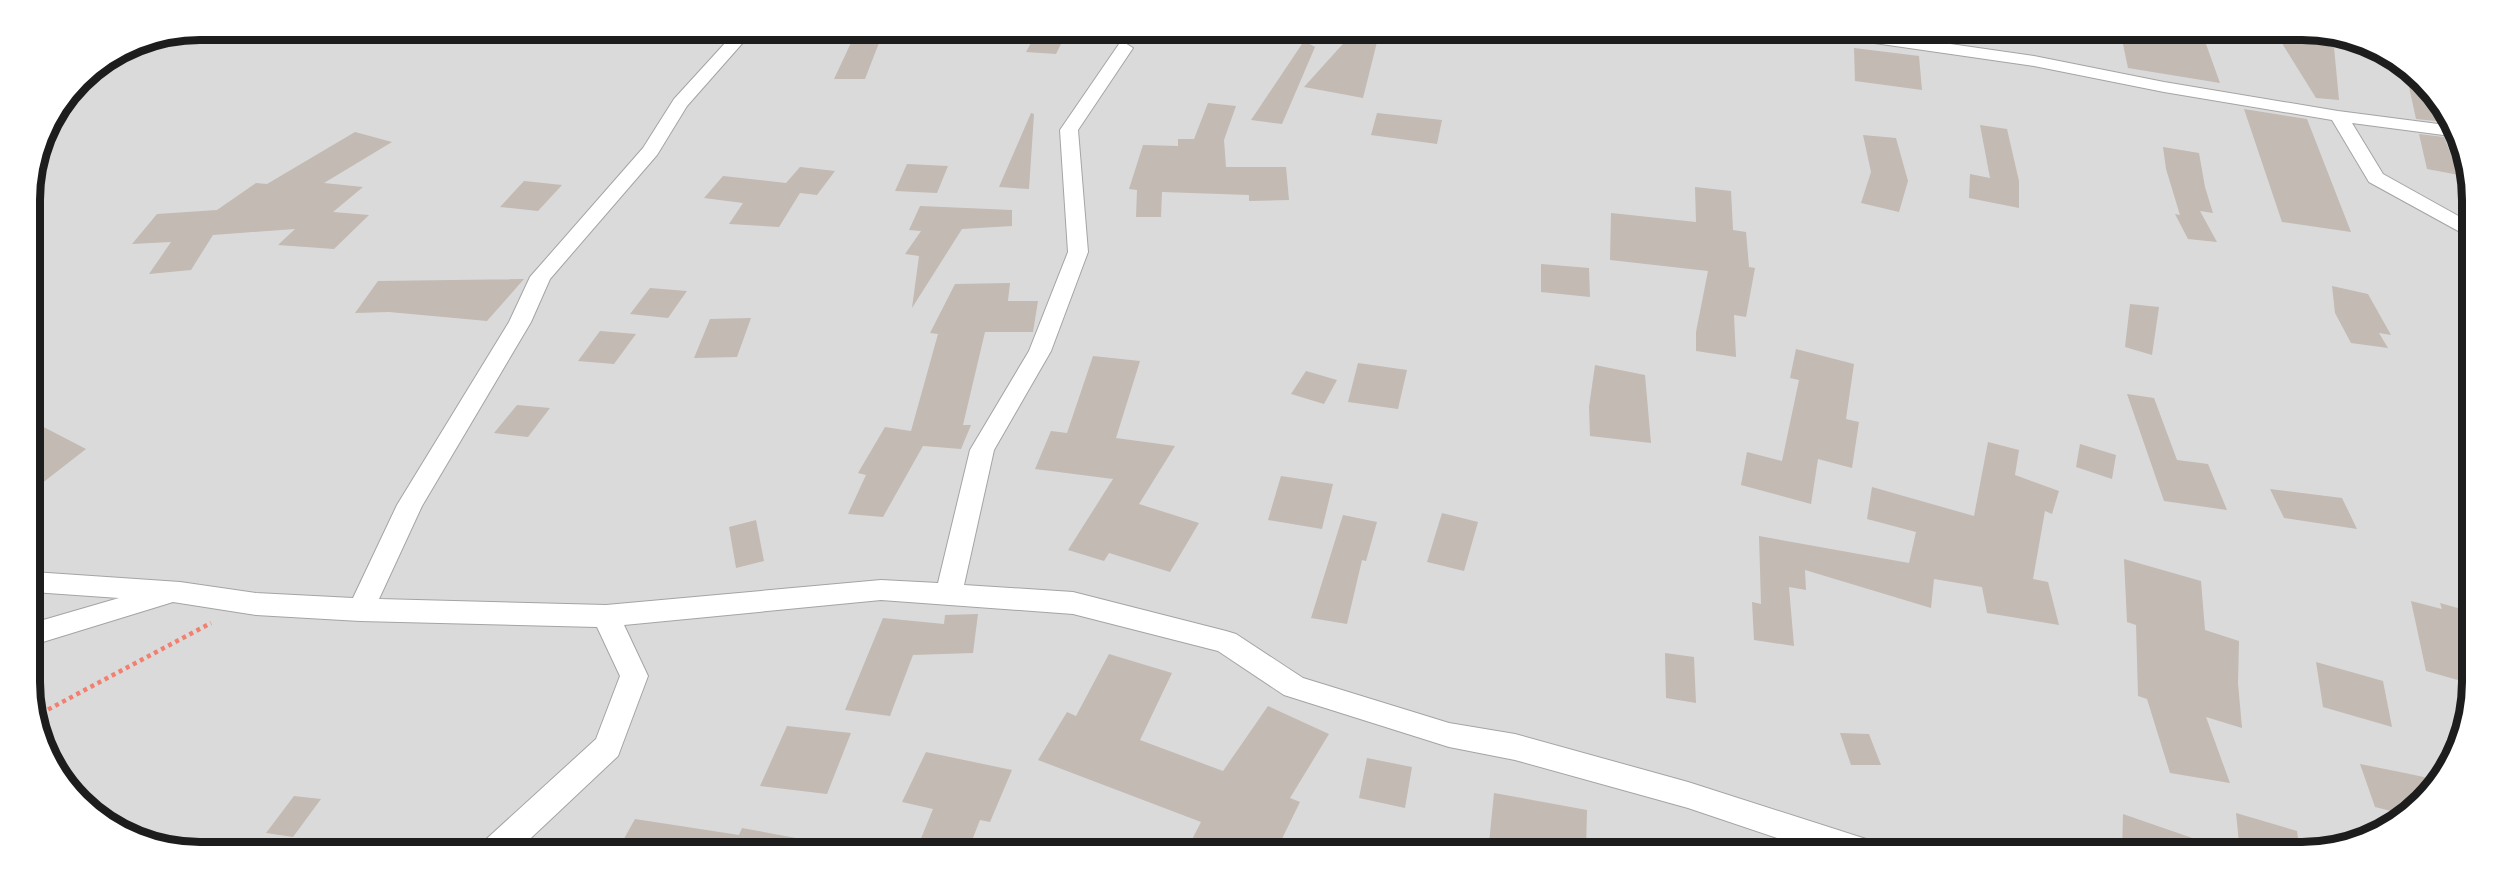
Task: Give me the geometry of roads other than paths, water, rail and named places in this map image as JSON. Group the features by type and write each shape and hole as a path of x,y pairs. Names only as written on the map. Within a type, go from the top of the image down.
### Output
{"street":[{"path":"360,609 410,505 520,322 540,277 650,151 680,103 737,40"},
{"path":"1889,40 2034,61 2164,87 2338,116 2444,130"},
{"path":"949,594 982,450 1040,351 1078,252 1070,130 1125,48"},
{"path":"2338,116 2376,178 2462,227"},
{"path":"40,582 180,592 256,604 606,616 881,590 1073,603 1226,642 1294,687 1449,735 1515,747 1688,795 1832,842"},
{"path":"40,632 180,592"},
{"path":"505,842 608,747 634,676 606,616"}]}
